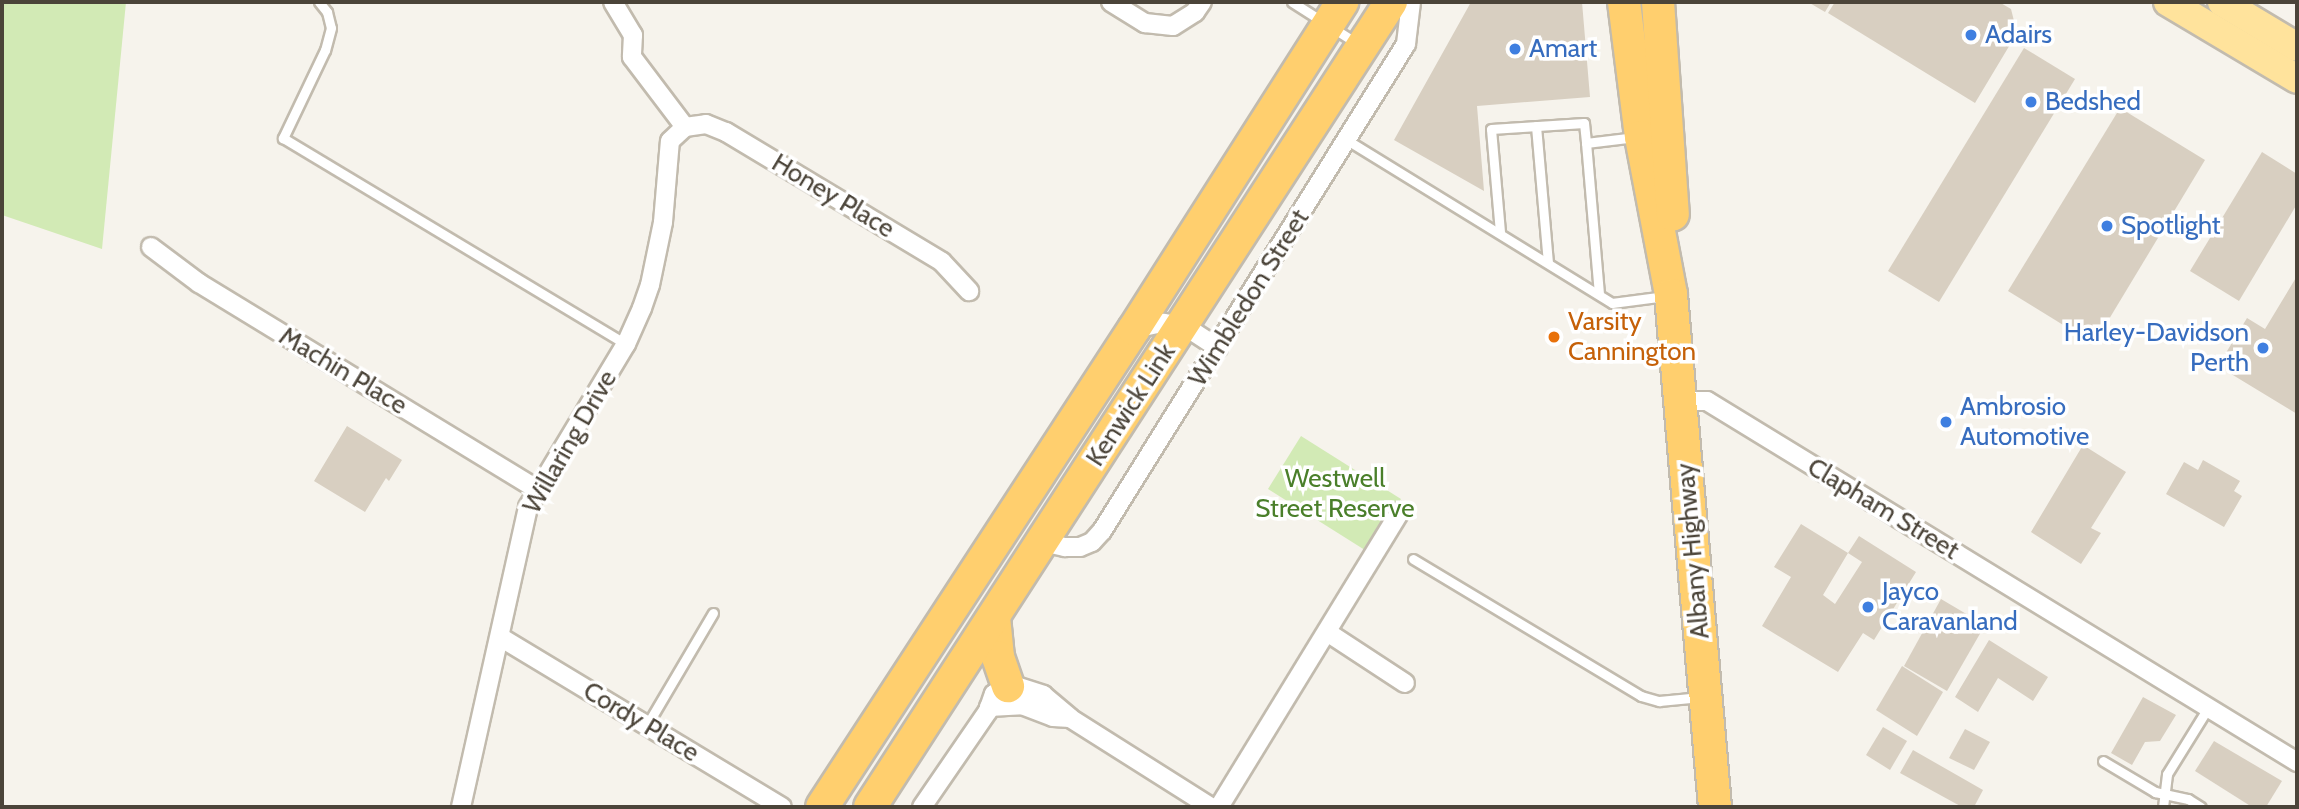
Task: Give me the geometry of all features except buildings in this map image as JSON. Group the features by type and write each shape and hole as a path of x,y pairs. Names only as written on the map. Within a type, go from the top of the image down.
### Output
{"highway":[{"name":"Kenwick Link","path":"870,807 1391,2"},
{"name":"Albany Highway","path":"1624,2 1641,137 1671,295 1715,807"},
{"name":"Albany Highway","path":"1658,2 1673,220 1671,295"},
{"name":"Kenwick Link","path":"822,807 1134,329 1334,13"},
{"path":"994,617 999,697"}],"main road":[{"path":"2168,2 2297,79"},
{"path":"2222,2 2297,47"}],"street":[{"path":"613,2 633,35 632,57 685,127"},
{"path":"1111,2 1145,23 1173,26 1195,12 1202,2"},
{"name":"Wimbledon Street","path":"1043,542 1080,547 1097,538 1406,44 1410,2"},
{"name":"Honey Place","path":"685,127 706,124 726,132 943,262 969,292"},
{"name":"Willaring Drive","path":"461,807 528,506 626,344 646,297 656,261 670,141 685,127"},
{"name":"Machin Place","path":"151,247 199,283 538,490"},
{"path":"1134,329 1163,323 1183,325 1218,348"},
{"name":"Clapham Street","path":"1680,401 1707,401 2297,762"},
{"path":"1219,807 1400,512"},
{"path":"1327,632 1405,683"},
{"name":"Cordy Place","path":"500,637 782,807"},
{"path":"922,807 999,697 1035,690 1063,710 1070,719 1211,807"},
{"path":"999,697 1053,717 1070,719"}],"lane":[{"path":"319,2 327,12 331,28 317,69 294,109 283,138 626,344"},
{"path":"1292,2 1334,13 1362,46"},
{"path":"1500,232 1492,129 1584,123 1599,295"},
{"path":"1536,126 1548,262"},
{"path":"1586,144 1641,137"},
{"path":"1347,140 1612,303 1671,295"},
{"path":"1413,559 1641,696 1659,701 1705,697"},
{"path":"647,725 713,613"},
{"path":"2163,807 2167,774 2208,708"},
{"path":"2103,761 2155,792 2188,799 2201,807"}],"green space":[{"path":"2,2 126,2 102,249 2,215"},
{"name":"Westwell Street Reserve","path":"1301,436 1401,499 1368,552 1268,489"}],"place":[{"name":"Adairs","path":"1971,35"},
{"name":"Amart","path":"1515,49"},
{"name":"Bedshed","path":"2031,102"},
{"name":"Spotlight","path":"2107,226"},
{"name":"Varsity Cannington","path":"1554,337"},
{"name":"Harley-Davidson Perth","path":"2263,348"},
{"name":"Ambrosio Automotive","path":"1946,422"},
{"name":"Jayco Caravanland","path":"1868,607"}]}
